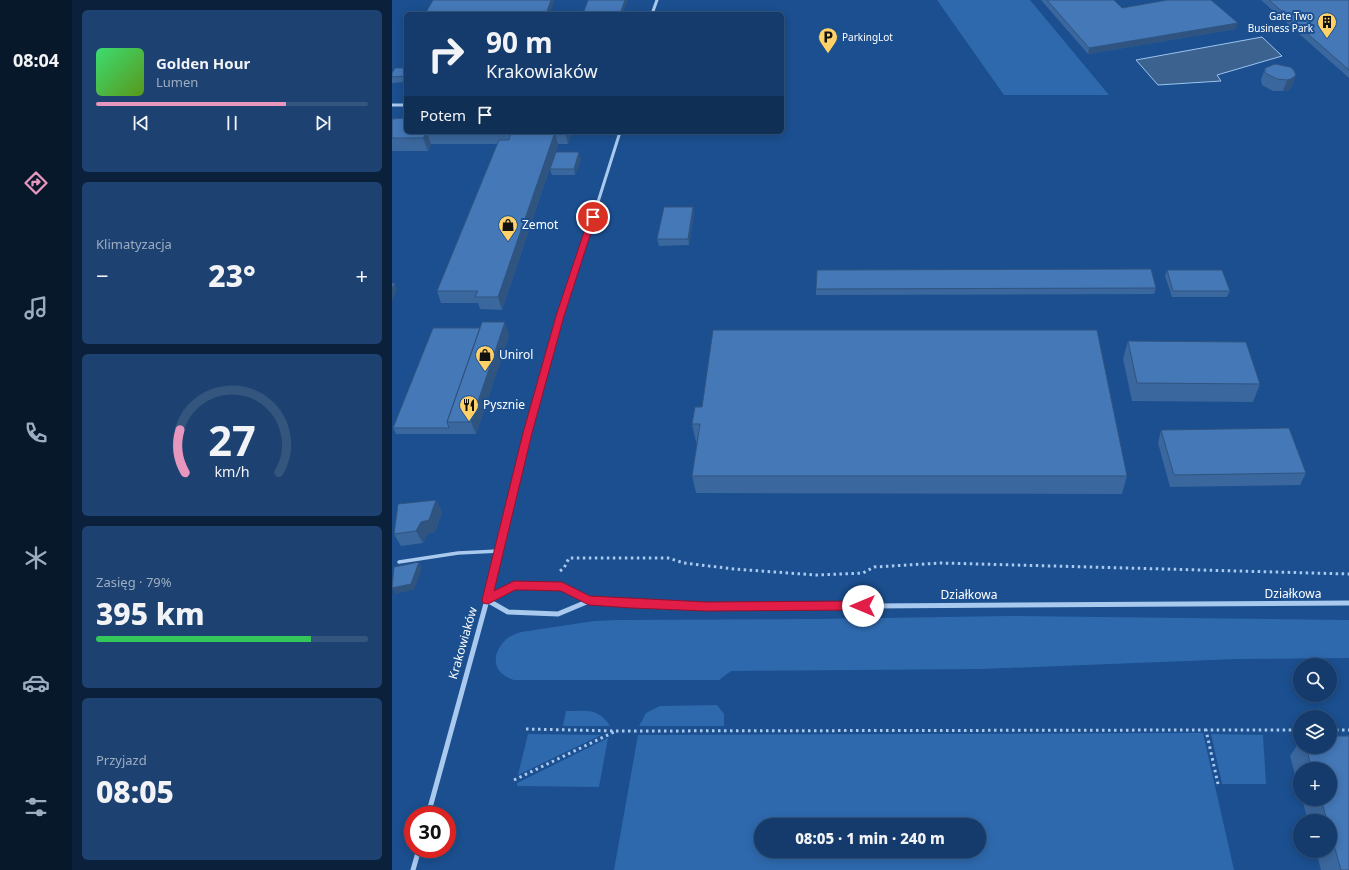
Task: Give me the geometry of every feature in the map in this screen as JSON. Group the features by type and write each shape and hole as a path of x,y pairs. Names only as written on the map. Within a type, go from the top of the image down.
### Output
{"street":[{"path":"653,12 657,0"},
{"path":"392,105 404,105"},
{"name":"Krakowiaków","path":"430,806 487,600 524,446 554,338 619,134"},
{"name":"Działkowa","path":"487,600 514,586 562,587 589,600 706,607 1349,603"},
{"name":"Działkowa","path":"487,600 508,612 558,614 589,600"},
{"path":"413,870 416,858"}],"lane":[{"path":"399,562 458,553 499,551"}],"path":[{"path":"569,558 668,558 684,563 734,569 816,575 863,573 874,567 941,563 1349,574"},
{"path":"526,729 616,731 1293,730"},
{"path":"1206,730 1218,784"},
{"path":"1337,730 1349,730"},
{"path":"514,780 616,731"}],"shaded area":[{"path":"937,0 1030,0 1109,95 1004,95"},
{"path":"1262,37 1282,56 1217,75 1221,81 1158,85 1136,60"},
{"path":"1009,616 1349,620 1349,658 1237,659 981,669 731,671 719,680 514,680 506,677 501,672 497,667 496,661 496,655 503,643 516,633 594,621"},
{"path":"717,705 724,714 724,726 639,726 646,713 660,706"},
{"path":"566,711 591,711 601,716 610,726 563,726"},
{"path":"1203,733 1234,870 614,870 638,735"},
{"path":"528,734 601,735 518,775"},
{"path":"1211,734 1263,735 1266,784 1222,784"},
{"path":"608,738 599,787 517,786 517,783"}],"building":[{"path":"433,0 551,0 547,12 426,12"},
{"path":"588,0 625,0 621,12 584,12"},
{"path":"1047,0 1114,0 1122,8 1167,0 1211,0 1238,23 1089,48"},
{"name":"Gate Two Business Park","path":"1269,0 1349,0 1349,70"},
{"path":"1275,64 1290,67 1296,75 1287,80 1277,79 1265,73 1265,68"},
{"path":"395,68 404,68 404,76 392,77 392,73"},
{"path":"404,118 404,134 426,134 423,138 392,138 392,119"},
{"path":"510,134 554,134 498,297 475,297 478,291 437,291 499,140 509,140"},
{"path":"556,152 579,152 574,169 550,169"},
{"path":"664,207 693,207 688,239 657,239"},
{"path":"1151,269 1156,288 816,289 817,270"},
{"path":"1167,270 1222,270 1230,291 1173,291"},
{"path":"482,322 505,322 471,422 447,422"},
{"path":"433,328 480,328 447,422 449,428 393,428"},
{"path":"713,330 1097,330 1127,476 692,476 700,424 692,424 695,407 702,407"},
{"path":"1128,341 1246,342 1260,384 1137,383"},
{"path":"1289,428 1306,473 1174,475 1161,430"},
{"path":"436,500 429,520 421,522 416,531 394,534 398,504"},
{"path":"419,562 411,584 392,588 394,567"},
{"path":"1337,736 1349,736 1349,870 1341,870 1337,856 1337,814 1325,814 1323,806 1337,806 1337,762 1310,762 1308,754 1337,754"}],"place":[{"name":"Gate Two Business Park","path":"1327,39"},
{"name":"ParkingLot","path":"828,54"},
{"name":"Zemot","path":"508,242"},
{"name":"Unirol","path":"485,372"},
{"name":"Pysznie","path":"469,422"}],"route":[{"path":"593,217 560,316 527,433 487,600 514,586 526,586 562,587 589,600 632,603 706,607 863,606"}]}
